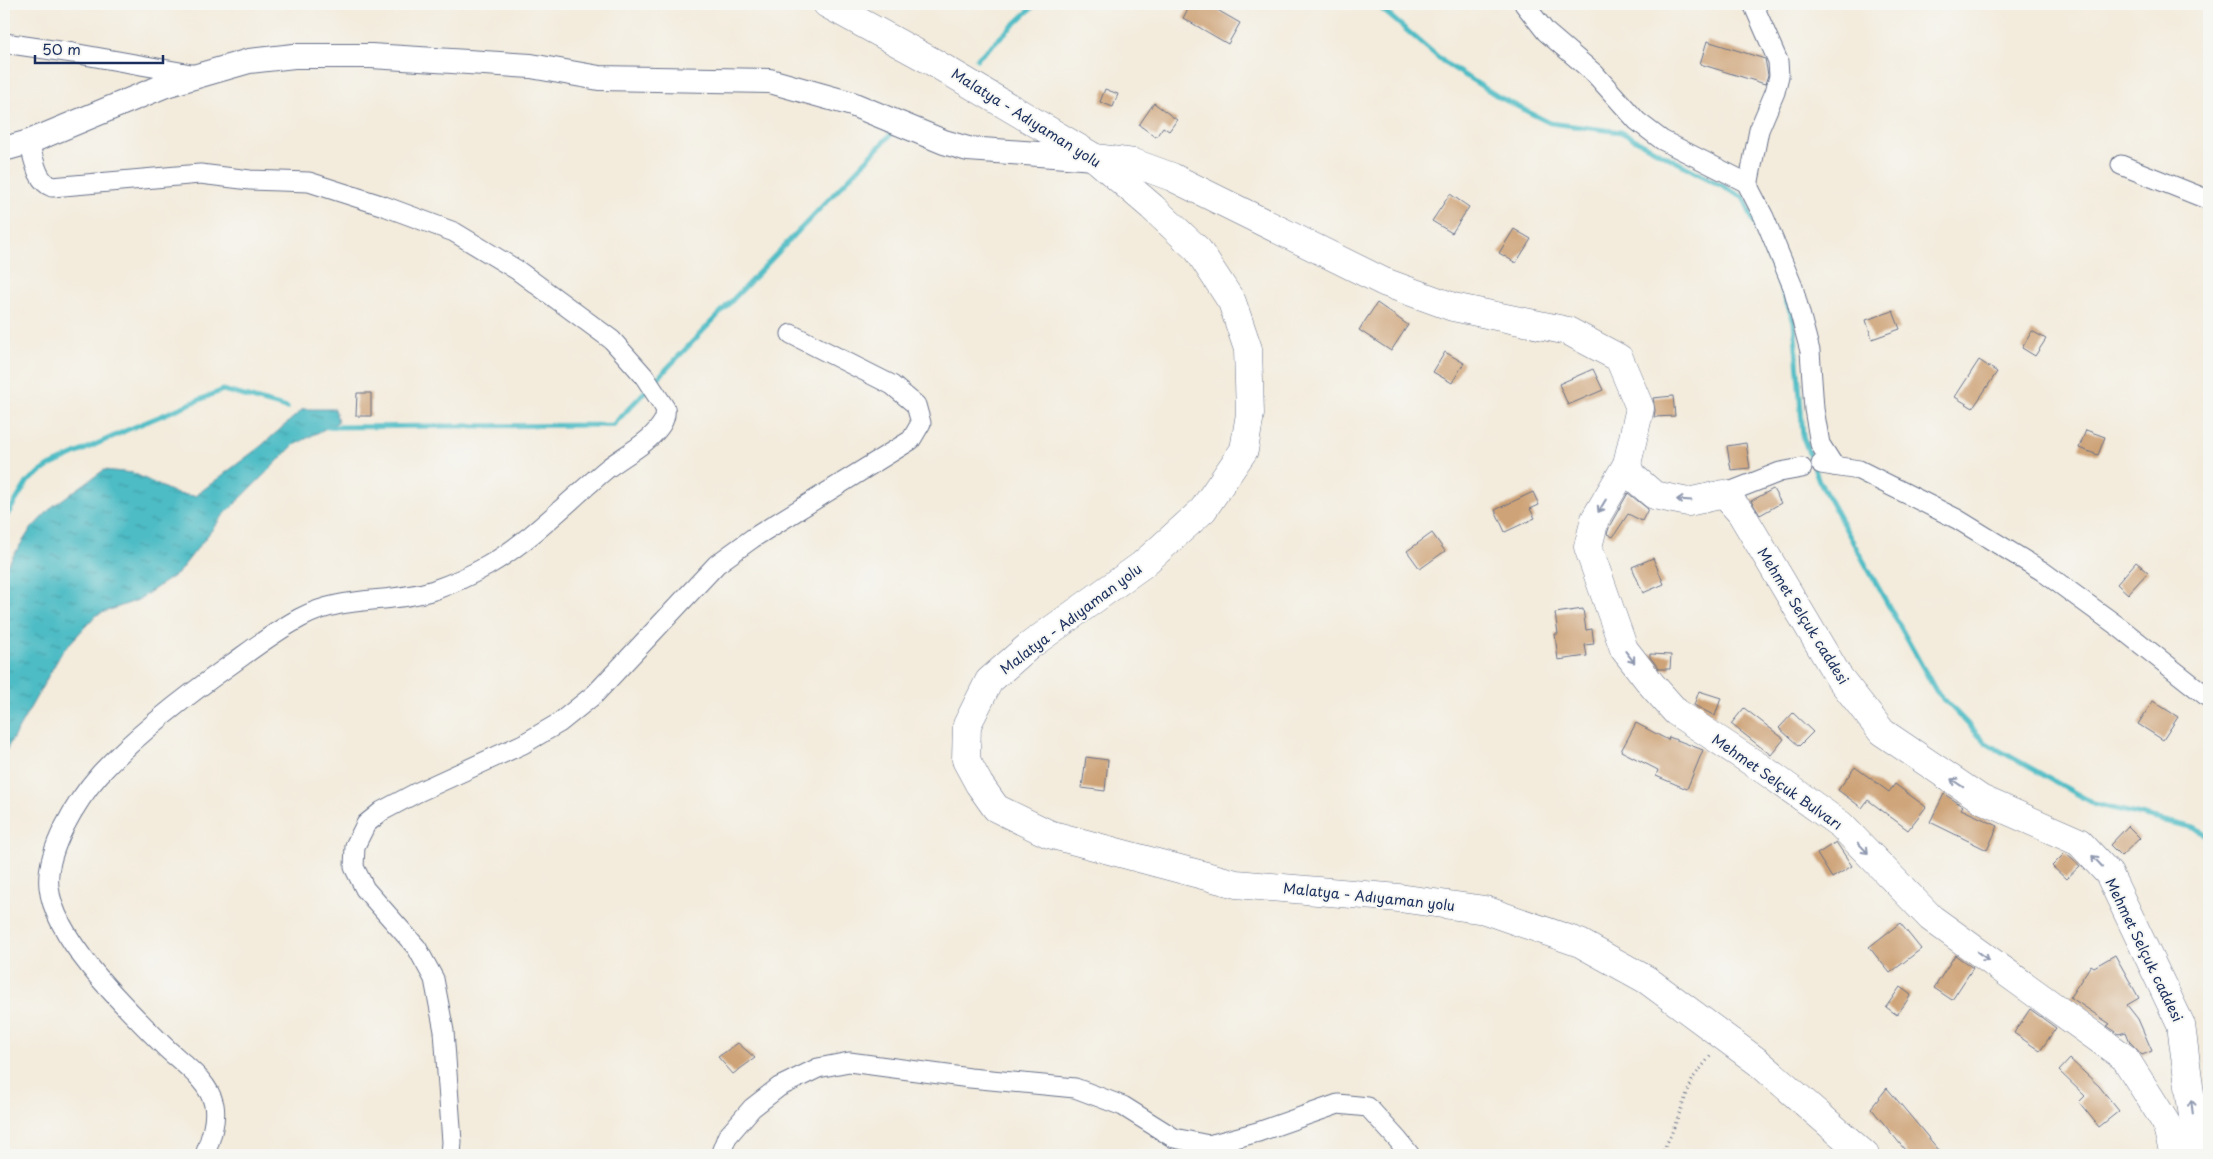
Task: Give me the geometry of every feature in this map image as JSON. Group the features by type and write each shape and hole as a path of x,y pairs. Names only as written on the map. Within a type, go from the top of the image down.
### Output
{"main road":[{"name":"Malatya - Adıyaman yolu","path":"827,4 933,62 1095,158 1198,250 1232,302 1248,350 1250,414 1244,450 1203,510 1142,565 1030,646 990,681 967,725 966,760 984,792 996,808 1049,834 1236,884 1399,898 1484,910 1580,943 1647,980 1758,1062 1865,1155"},
{"name":"Mehmet Selçuk Bulvarı","path":"1095,158 1134,163 1172,177 1384,282 1453,307 1568,331 1618,358 1640,408 1628,464 1594,519 1588,548 1624,649 1676,712 1767,772 1841,825 1931,918 2125,1058 2166,1123 2174,1155"},
{"path":"1628,464 1631,475 1654,495 1688,502 1724,494"},
{"name":"Mehmet Selçuk caddesi","path":"1724,494 1741,513 1838,676 1882,732 1981,799 2079,842 2109,874 2181,1025 2198,1155"}],"street":[{"path":"1524,4 1546,32 1595,74 1637,121 1662,140 1748,184"},
{"path":"1753,4 1778,62 1779,76 1775,92 1759,130 1748,186 1764,217 1793,287 1810,351 1814,409 1820,444 1819,466"},
{"path":"4,43 73,53 198,76"},
{"path":"4,149 29,142 166,85 248,61 294,56 371,56 531,66 600,78 770,81 852,104 944,142 968,149 1095,158"},
{"path":"29,142 43,183 52,187 200,174 250,180 309,182 384,206 454,232 517,270 612,340 644,376 657,394 666,414 661,426 522,542 486,566 436,589 403,598 340,603 303,616 276,632 162,716 100,775 72,813 54,848 48,886 55,912 86,963 139,1021 204,1084 214,1105 212,1134 205,1155"},
{"path":"2121,165 2209,200"},
{"path":"451,1155 452,1142 444,1031 434,979 417,948 365,889 354,867 355,846 366,824 382,811 416,793 523,744 559,723 595,694 717,564 753,538 911,440 921,424 916,405 892,385 791,334"},
{"path":"1724,494 1780,472 1819,466 1859,470 1956,519 2042,571 2119,627 2209,698"},
{"path":"720,1155 727,1137 752,1108 779,1087 818,1068 848,1062 970,1078 1075,1088 1123,1106 1174,1138 1208,1145 1258,1132 1338,1104 1368,1108 1410,1155"}],"path":[{"path":"1661,1155 1671,1135 1693,1078 1725,1038"}],"water":[{"path":"303,409 335,409 338,422 294,445 222,517 178,573 138,600 96,615 62,652 4,754 4,570 30,530 53,506 104,470 133,473 177,494 195,496 261,446"}],"building":[{"path":"1191,4 1207,4 1240,23 1228,44 1183,18"},
{"path":"1707,41 1765,59 1768,75 1765,84 1700,64"},
{"path":"1105,89 1118,94 1113,107 1100,102"},
{"path":"1154,103 1177,120 1169,131 1163,127 1156,137 1139,125"},
{"path":"1450,194 1469,207 1452,233 1432,221"},
{"path":"1514,229 1531,239 1516,263 1499,253"},
{"path":"1377,303 1408,325 1391,351 1359,330"},
{"path":"1893,311 1900,329 1872,339 1866,320"},
{"path":"2032,331 2046,339 2035,356 2022,348"},
{"path":"1445,352 1464,363 1452,383 1433,372"},
{"path":"1979,360 1997,372 1973,408 1955,397"},
{"path":"1593,369 1603,390 1568,405 1559,384"},
{"path":"357,393 371,393 371,416 356,416"},
{"path":"1673,396 1675,416 1654,417 1653,398"},
{"path":"2086,430 2105,437 2098,455 2079,448"},
{"path":"1746,443 1750,468 1731,470 1727,446"},
{"path":"1773,489 1781,503 1760,515 1751,501"},
{"path":"1533,492 1539,505 1530,509 1535,518 1505,532 1495,510"},
{"path":"1628,493 1648,509 1642,521 1628,514 1613,537 1607,534 1610,525"},
{"path":"1432,533 1445,551 1420,569 1407,551"},
{"path":"1653,558 1664,584 1643,593 1632,567"},
{"path":"2136,562 2148,572 2128,594 2117,584"},
{"path":"1583,609 1586,630 1592,629 1594,644 1585,645 1587,656 1558,660 1555,634 1558,634 1555,613"},
{"path":"1650,654 1671,655 1670,669 1659,669 1650,657"},
{"path":"1699,691 1721,698 1715,716 1694,705"},
{"path":"2153,701 2178,717 2163,740 2138,724"},
{"path":"1744,708 1784,739 1771,755 1731,724"},
{"path":"1793,713 1813,732 1799,746 1779,728"},
{"path":"1636,723 1668,740 1669,737 1703,750 1687,789 1656,776 1658,770 1621,751"},
{"path":"1086,757 1108,760 1105,791 1082,788"},
{"path":"1855,767 1889,792 1895,784 1926,807 1908,830 1868,800 1862,808 1838,790"},
{"path":"1944,794 1963,806 1961,809 1998,826 1987,850 1930,822"},
{"path":"2128,826 2140,838 2121,856 2110,845"},
{"path":"1836,842 1852,866 1832,878 1817,854"},
{"path":"2065,853 2080,866 2066,879 2052,866"},
{"path":"1900,923 1921,949 1890,973 1869,947"},
{"path":"1955,955 1973,968 1952,1000 1934,988"},
{"path":"2115,955 2139,998 2127,1005 2138,1019 2152,1051 2142,1055 2130,1042 2126,1032 2119,1034 2107,1026 2110,1024 2070,997 2091,965 2094,967"},
{"path":"1900,987 1911,995 1897,1015 1886,1007"},
{"path":"2030,1009 2056,1028 2040,1051 2014,1033"},
{"path":"738,1043 755,1058 733,1074 718,1057"},
{"path":"2070,1059 2099,1086 2119,1111 2099,1127 2079,1102 2085,1096 2059,1071"},
{"path":"1887,1088 1943,1155 1909,1155 1871,1108"}],"waterway":[{"path":"977,59 1036,4"},
{"path":"1376,4 1445,63 1499,97 1550,123 1621,132 1744,198 1794,321 1803,437 1819,481 1936,691 1986,743 2095,804 2194,828 2209,837"},
{"path":"327,427 613,425 895,130"},
{"path":"4,520 28,481 49,466 127,430 223,390 287,408"}]}
